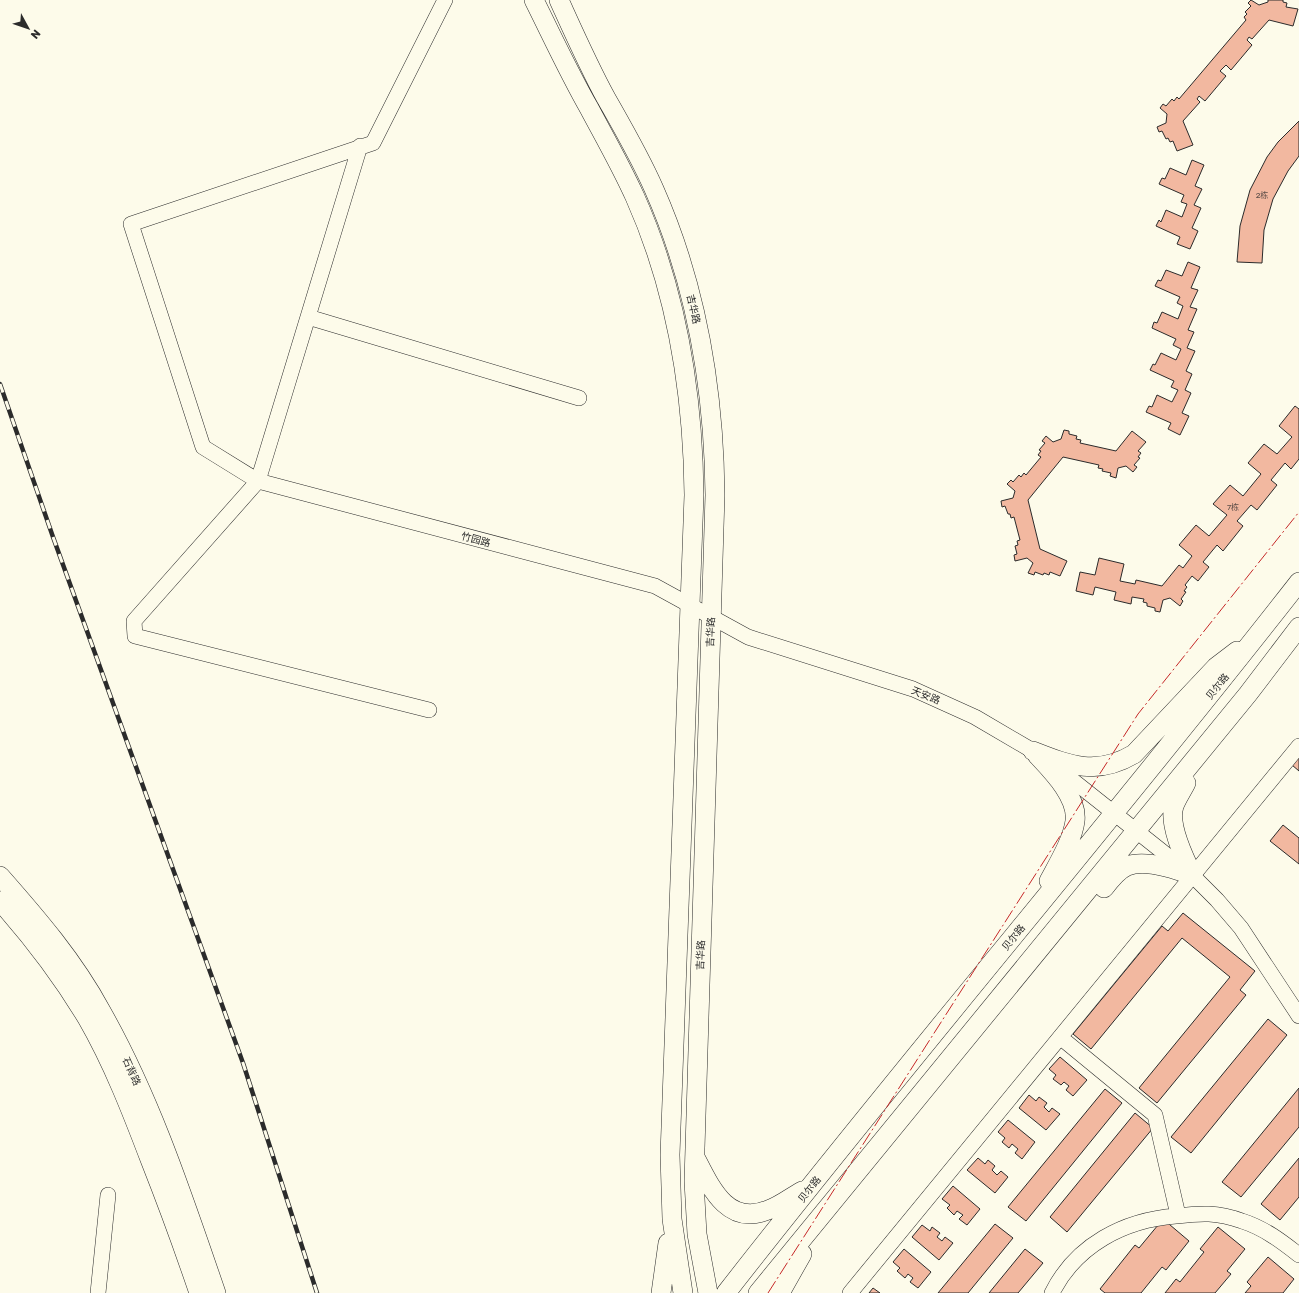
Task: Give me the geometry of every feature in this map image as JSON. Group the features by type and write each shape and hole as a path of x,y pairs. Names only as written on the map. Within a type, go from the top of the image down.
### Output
{"main road":[{"name":"吉华路","path":"534,0 635,198 657,255 669,294 684,360 692,427 694,495 670,1155 672,1219"},
{"name":"吉华路","path":"559,0 606,97 630,139 654,190 679,255 694,308 704,356 713,425 715,495 694,1155 694,1181 698,1234 708,1293"},
{"name":"贝尔路","path":"726,1293 1299,582"},
{"path":"758,1293 1218,732 1299,627"},
{"path":"1033,751 1063,763 1096,768 1118,763 1134,754 1216,667 1256,637"},
{"path":"1192,876 1180,852 1175,831 1174,808 1185,784 1218,732"},
{"path":"1031,914 1067,844 1075,820 1066,790 1059,778 1033,751"},
{"path":"994,1007 1046,960 1113,877 1127,866 1154,864 1171,868 1192,876"},
{"name":"石背路","path":"0,876 36,916 70,961 101,1010 127,1060 150,1112 196,1234 216,1293"},
{"name":"石背路","path":"0,901 23,926 57,971 87,1018 113,1067 135,1118 199,1293"},
{"path":"694,1155 715,1194 725,1205 738,1212 754,1213 768,1210 811,1186"},
{"path":"780,1293 830,1206"},
{"path":"661,1293 672,1219"},
{"path":"672,1219 683,1293"}],"street":[{"path":"428,710 135,636 134,621 258,481 360,146 374,143 445,0"},
{"name":"竹园路","path":"360,146 131,224 203,447 258,481 655,586 690,605"},
{"path":"308,317 579,398"},
{"name":"天安路","path":"690,605 748,637 914,689 975,717 1033,751 1115,812 1192,876 1217,900 1241,928 1299,1016"},
{"path":"850,1293 1299,746"},
{"path":"1060,1037 1155,1115 1178,1216"},
{"path":"98,1293 108,1195"},
{"path":"1052,1293 1071,1266 1087,1250 1106,1236 1133,1223 1148,1219 1194,1213 1211,1214 1243,1221 1275,1236 1299,1256"}],"building":[{"path":"1251,0 1259,5 1268,2 1268,0 1283,0 1283,2 1287,3 1286,7 1298,9 1293,26 1269,20 1252,39 1249,37 1247,40 1252,45 1231,70 1226,65 1220,71 1226,76 1205,101 1199,96 1197,99 1200,102 1183,121 1193,145 1177,151 1173,141 1170,142 1168,138 1166,139 1162,131 1159,132 1157,127 1166,123 1167,114 1160,108 1163,104 1166,106 1172,99 1174,101 1177,97 1179,99 1246,20 1244,17 1247,14 1245,12 1251,6 1248,3"},
{"path":"1299,121 1299,156 1288,171 1273,199 1264,230 1262,263 1237,262 1240,226 1250,190 1267,157 1278,142"},
{"path":"1192,160 1204,165 1195,186 1202,189 1194,205 1201,208 1192,228 1198,231 1190,249 1177,244 1180,237 1156,226 1159,220 1161,222 1166,210 1182,217 1187,204 1181,202 1184,195 1159,184 1162,178 1165,179 1170,168 1186,175"},
{"path":"1188,262 1200,267 1191,288 1198,290 1190,307 1197,309 1188,330 1194,332 1187,348 1195,351 1186,371 1192,374 1185,390 1191,393 1182,413 1189,416 1180,435 1168,429 1171,423 1146,412 1149,406 1152,407 1157,395 1172,402 1178,390 1171,387 1174,381 1150,370 1153,364 1155,365 1161,353 1176,360 1181,349 1173,345 1176,339 1152,328 1154,322 1157,323 1162,312 1178,319 1183,306 1177,303 1180,297 1155,286 1158,280 1161,281 1166,270 1182,276"},
{"path":"1295,406 1299,409 1299,459 1291,469 1285,463 1271,480 1277,485 1257,510 1251,505 1237,521 1243,526 1223,551 1217,545 1203,562 1209,567 1198,581 1192,576 1185,585 1187,587 1184,591 1186,592 1181,599 1183,601 1180,606 1170,598 1163,600 1160,612 1155,611 1155,608 1147,606 1147,603 1143,602 1144,599 1132,597 1131,604 1114,600 1116,592 1095,587 1093,595 1076,591 1080,572 1095,575 1099,558 1124,564 1120,581 1135,584 1136,580 1162,586 1179,565 1183,568 1192,556 1179,545 1196,525 1209,536 1227,515 1213,504 1230,485 1243,496 1261,474 1248,463 1264,444 1277,454 1292,437 1279,426"},
{"path":"1064,430 1069,431 1069,434 1077,436 1076,439 1081,440 1080,443 1116,451 1132,431 1146,442 1138,451 1141,453 1138,457 1140,458 1134,465 1137,467 1133,472 1126,466 1118,468 1116,478 1110,476 1111,473 1102,471 1103,469 1098,468 1099,465 1063,457 1028,500 1040,549 1067,561 1060,576 1050,572 1049,575 1044,573 1043,575 1035,572 1034,575 1028,573 1033,563 1027,558 1015,561 1014,555 1017,554 1015,546 1018,545 1017,541 1020,540 1014,517 1011,518 1005,506 1002,507 1001,501 1013,498 1015,491 1007,484 1011,480 1013,482 1019,475 1021,477 1024,473 1026,475 1041,457 1038,455 1041,451 1039,450 1045,443 1042,441 1046,436 1053,442 1061,439"},
{"path":"1299,756 1299,771 1292,765"},
{"path":"1283,825 1299,838 1299,864 1270,841"},
{"path":"1183,913 1255,971 1240,990 1246,995 1157,1103 1139,1088 1230,977 1182,938 1091,1049 1073,1034 1162,926 1168,931"},
{"path":"1268,1019 1287,1035 1191,1153 1171,1137"},
{"path":"1060,1057 1087,1080 1073,1096 1066,1090 1069,1086 1064,1082 1061,1085 1053,1079 1056,1075 1049,1069"},
{"path":"1299,1088 1299,1127 1241,1197 1222,1182"},
{"path":"1105,1089 1122,1103 1026,1221 1008,1207"},
{"path":"1029,1095 1036,1101 1039,1097 1047,1103 1044,1107 1049,1112 1052,1108 1060,1114 1046,1130 1019,1108"},
{"path":"1135,1113 1153,1128 1067,1232 1050,1217"},
{"path":"1008,1120 1035,1142 1022,1159 1015,1153 1018,1149 1012,1144 1009,1148 1002,1142 1005,1138 998,1132"},
{"path":"978,1158 985,1164 988,1160 995,1166 992,1170 997,1175 1001,1171 1008,1177 995,1193 967,1170"},
{"path":"1299,1158 1299,1197 1280,1220 1261,1204"},
{"path":"953,1186 980,1209 967,1225 959,1219 963,1215 957,1211 954,1215 947,1208 950,1205 942,1199"},
{"path":"1163,1219 1189,1241 1166,1270 1162,1267 1141,1293 1105,1293 1100,1289 1135,1245 1139,1248"},
{"path":"995,1224 1013,1238 968,1293 938,1293"},
{"path":"922,1225 930,1231 932,1227 940,1233 937,1237 942,1241 945,1237 953,1243 939,1260 912,1237"},
{"path":"1218,1227 1245,1249 1227,1271 1231,1274 1215,1293 1165,1293 1176,1279 1180,1282 1204,1252 1200,1249"},
{"path":"904,1249 931,1272 918,1288 910,1282 913,1278 908,1274 905,1278 897,1271 900,1268 893,1262"},
{"path":"1025,1249 1043,1263 1018,1293 989,1293"},
{"path":"1268,1257 1294,1279 1283,1293 1245,1293 1251,1286 1247,1282"},
{"path":"873,1288 880,1293 869,1293"}],"railway":[{"path":"0,384 53,537 243,1063 317,1293"}],"power":[{"path":"768,1293 1138,714 1299,512"}]}
